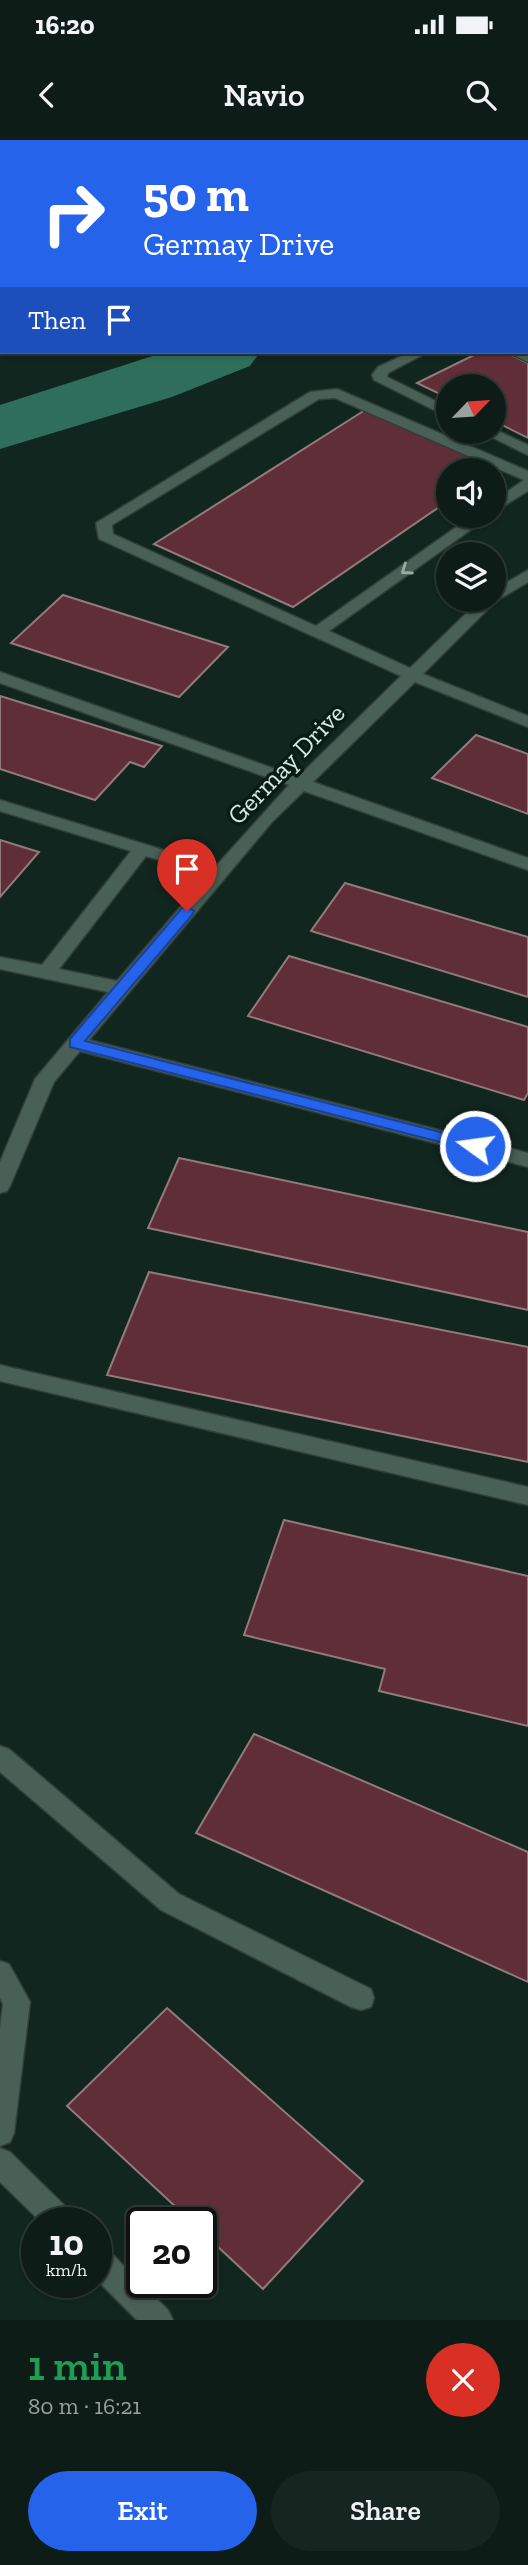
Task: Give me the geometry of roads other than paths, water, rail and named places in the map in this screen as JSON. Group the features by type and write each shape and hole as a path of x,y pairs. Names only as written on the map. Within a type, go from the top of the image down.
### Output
{"street":[{"path":"417,354 383,370 379,375 381,380 436,407"},
{"path":"528,477 337,393 315,395 104,523 105,536 412,675 528,722"},
{"path":"506,441 528,452"},
{"path":"506,500 528,484"},
{"path":"318,632 465,528"},
{"path":"506,589 528,575"},
{"name":"Germay Drive","path":"0,1186 45,1079 266,818 476,612"},
{"path":"0,677 528,864"},
{"path":"0,805 220,873"},
{"path":"46,972 142,849"},
{"path":"0,963 121,988"},
{"path":"75,1043 528,1160"},
{"path":"0,1373 528,1496"},
{"path":"0,1757 170,1902 362,1998"},
{"path":"0,1973 17,2002 0,2133"},
{"path":"0,2162 46,2207"},
{"path":"112,2274 158,2320"}],"waterway":[{"path":"0,428 148,382 221,354"}]}
